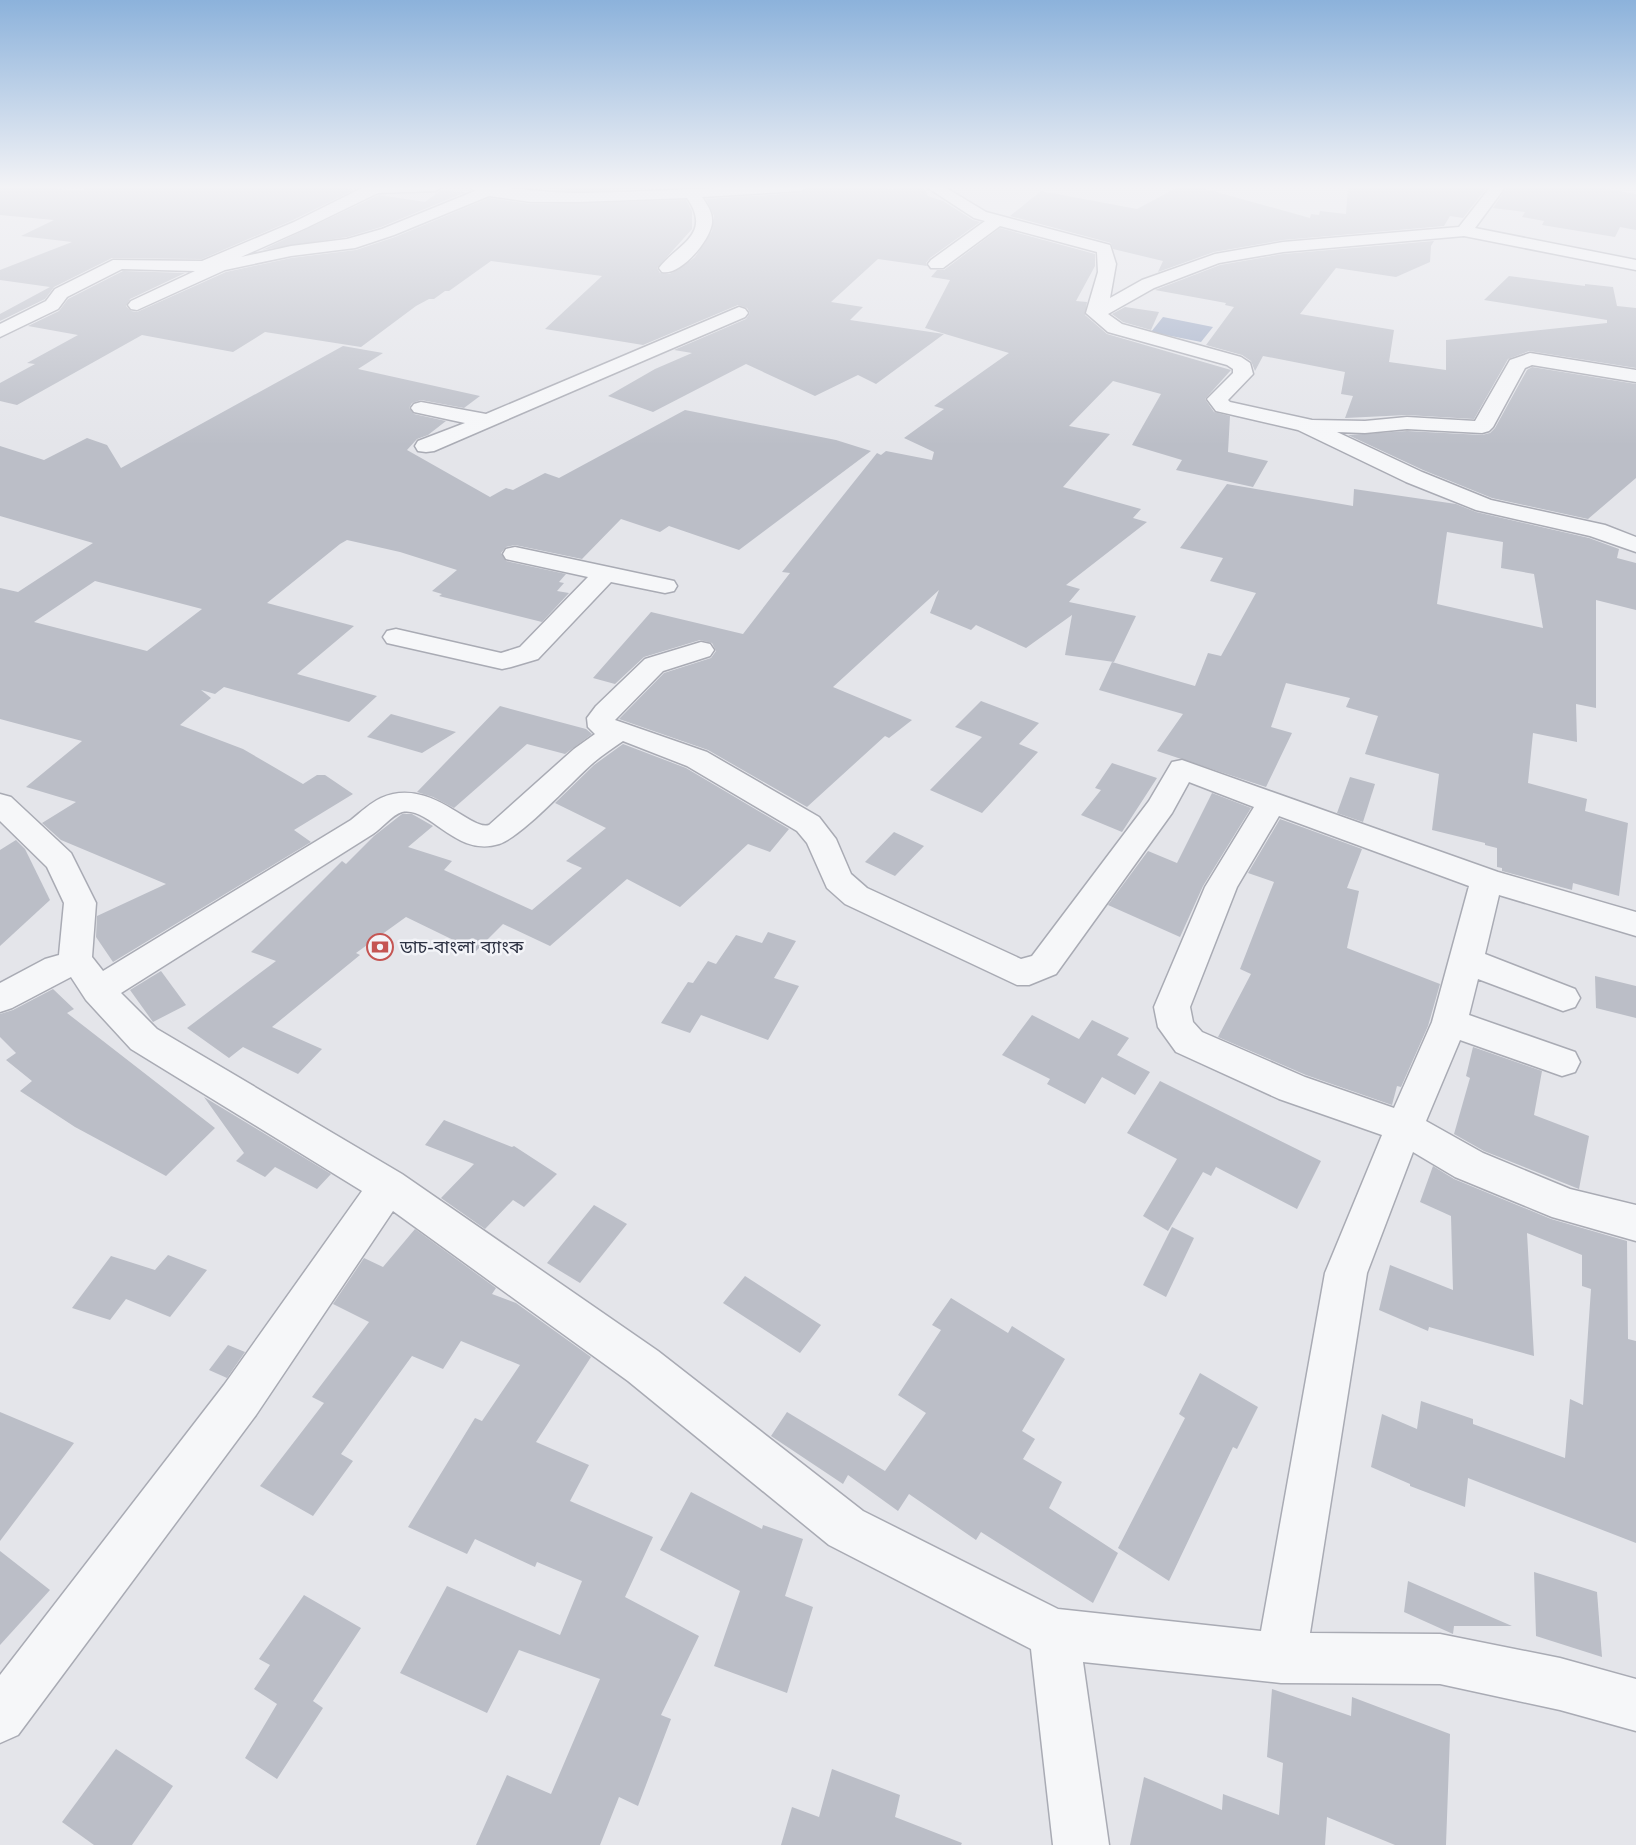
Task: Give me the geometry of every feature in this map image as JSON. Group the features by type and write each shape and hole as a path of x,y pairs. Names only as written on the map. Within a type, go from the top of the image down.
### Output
{"street":[{"path":"0,331 52,305 61,293 103,272"},
{"path":"137,304 200,272"},
{"path":"1095,313 1104,290 1106,272"},
{"path":"1095,313 1148,284 1180,272"},
{"path":"426,446 739,312"},
{"path":"1095,313 1115,328 1234,361 1243,366 1243,374 1217,399 1223,407 1305,425 1365,427 1407,423 1482,427 1517,364 1522,360 1530,359 1636,376"},
{"path":"421,408 488,421"},
{"path":"1305,425 1455,495 1484,505 1597,530 1636,545"},
{"path":"515,554 665,586"},
{"path":"396,637 502,661 530,653 606,573"},
{"path":"701,650 654,665 606,712 601,718 602,727 620,730 697,759 808,824 821,839 838,880 856,896 1017,972 1029,972 1044,965 1161,806 1182,769 1487,880 1636,924"},
{"path":"87,977 362,827 394,803 408,802 437,812 472,835 486,838 500,832 584,755 620,730"},
{"path":"1272,803 1221,887 1172,1007 1176,1027 1189,1042 1282,1083 1404,1127 1469,1165 1566,1205 1636,1224"},
{"path":"0,804 60,861 80,903 87,977"},
{"path":"1281,1658 1346,1274 1404,1127 1450,1022 1468,961 1487,880"},
{"path":"1468,961 1563,998"},
{"path":"0,999 57,968 87,977 144,1039 388,1186 643,1366 846,1528 1054,1634 1281,1658 1440,1659 1560,1684 1636,1705"},
{"path":"1450,1022 1562,1062"},
{"path":"0,1717 240,1400 388,1186"},
{"path":"1054,1634 1081,1845"}],"water":[{"path":"1163,317 1213,327 1201,342 1151,332"}],"building":[{"path":"0,272 84,272 54,287 45,299 0,321 0,314 50,287 0,280"},
{"path":"121,272 185,273 130,299 126,306 131,311 137,312 226,272 475,272 449,291 416,306 361,347 265,332 233,352 142,335 17,405 0,401 0,383 35,364 27,363 78,335 28,326 59,311 68,299"},
{"path":"573,272 669,274 673,272 864,272 831,302 863,307 850,320 944,334 876,384 858,375 815,396 746,364 653,412 608,396 655,369 692,353 674,350 746,319 750,313 747,308 738,305 643,345 545,329 602,276"},
{"path":"935,272 1092,272 1076,301 1087,302 1085,315 1107,334 1231,370 1205,399 1214,412 1230,416 1228,452 1268,461 1253,487 1176,470 1182,460 1132,445 1161,394 1113,381 1069,426 1110,434 1063,487 1141,509 1133,518 1147,522 1066,585 1080,589 1069,602 1136,616 1114,662 1065,655 1072,615 1026,648 976,625 971,630 930,613 939,590 833,687 912,720 889,738 885,736 807,807 708,750 619,719 664,673 711,658 716,651 712,643 700,640 644,657 615,684 593,678 651,612 743,634 790,573 782,572 877,453 881,455 886,451 932,460 934,452 904,438 944,409 934,406 1009,353 925,328 950,280 931,277"},
{"path":"1202,272 1333,272 1300,314 1394,330 1389,362 1446,370 1446,340 1607,323 1607,320 1484,300 1509,276 1585,286 1585,284 1613,287 1617,306 1636,308 1636,368 1529,351 1508,359 1474,419 1407,415 1345,418 1353,396 1341,394 1345,372 1263,356 1255,371 1251,361 1242,355 1206,345 1234,307 1225,305 1226,303 1155,290"},
{"path":"1363,272 1407,272 1396,277"},
{"path":"1125,307 1159,312 1151,330 1123,322 1112,314"},
{"path":"343,346 383,353 358,369 480,396 464,408 421,400 412,403 409,408 414,414 446,421 428,435 417,439 407,450 490,497 506,488 513,490 545,473 559,478 685,410 836,440 871,451 739,550 669,526 660,532 621,519 582,559 515,545 506,547 501,553 506,561 566,574 559,582 564,583 557,591 569,593 542,622 439,596 442,594 432,591 457,570 400,552 347,540 340,544 267,603 354,626 297,674 377,696 349,722 224,687 215,694 201,690 211,698 180,725 243,749 303,784 317,775 325,775 353,794 294,830 311,842 113,962 96,937 97,916 166,884 61,840 42,823 76,802 26,787 82,741 0,719 0,588 18,592 93,543 0,516 0,446 44,460 87,438 107,445 121,468","holes":["95,581 202,609 147,651 34,622"]},
{"path":"1532,367 1636,384 1636,478 1588,519 1492,498 1423,470 1348,435 1407,431 1482,435 1490,433 1527,370"},
{"path":"1227,484 1353,506 1354,489 1456,504 1476,512 1589,538 1619,549 1617,558 1636,563 1636,610 1596,600 1596,708 1576,704 1577,742 1533,733 1528,783 1587,799 1585,811 1628,823 1619,896 1573,883 1572,890 1502,871 1502,868 1497,867 1497,848 1432,830 1439,774 1365,754 1378,716 1346,707 1350,698 1286,683 1271,727 1292,733 1266,787 1157,751 1183,714 1099,690 1112,662 1195,686 1208,653 1221,656 1256,593 1210,581 1223,558 1180,548","holes":["1447,532 1503,542 1501,568 1534,574 1543,628 1437,604"]},
{"path":"981,701 1039,723 1019,744 1038,752 982,813 930,790 982,737 955,727"},
{"path":"500,706 586,729 592,734 565,754 527,744 454,808 417,792"},
{"path":"391,714 456,732 422,753 367,737"},
{"path":"623,744 686,768 789,829 770,852 748,844 680,907 627,879 550,946 503,924 476,951 406,917 356,953 360,955 272,1027 322,1049 298,1074 243,1047 229,1058 187,1028 276,961 251,952 342,861 346,864 374,836 402,814 412,814 433,826 408,847 452,861 444,870 532,910 582,868 566,861 606,828 555,803 594,765"},
{"path":"1112,763 1157,778 1122,832 1081,815 1101,790 1095,788"},
{"path":"1350,777 1375,784 1363,822 1337,813"},
{"path":"1212,793 1251,808 1203,886 1180,937 1108,905 1148,851 1177,863"},
{"path":"1280,819 1362,849 1347,888 1359,891 1347,948 1440,984 1428,1026 1401,1087 1397,1086 1392,1105 1306,1075 1218,1037 1251,974 1240,969 1274,882 1248,873"},
{"path":"894,832 924,846 895,876 865,862"},
{"path":"16,840 25,849 50,900 0,946 0,850"},
{"path":"768,932 796,941 774,978 799,986 768,1040 701,1015 690,1033 661,1023 688,982 693,983 708,961 716,964 736,935 762,943"},
{"path":"161,971 186,1005 153,1022 130,990"},
{"path":"1595,976 1636,986 1636,1018 1596,1008"},
{"path":"53,989 74,1009 67,1013 215,1128 166,1176 75,1127 20,1091 32,1081 6,1060 16,1053 0,1037 0,1014 13,1010"},
{"path":"1032,1015 1079,1039 1092,1020 1129,1038 1117,1055 1150,1072 1135,1095 1102,1077 1085,1104 1047,1084 1050,1079 1002,1055"},
{"path":"1473,1047 1542,1071 1534,1115 1589,1136 1579,1189 1484,1151 1454,1134 1470,1078 1466,1076"},
{"path":"1160,1081 1321,1161 1297,1209 1216,1167 1211,1176 1203,1172 1168,1231 1143,1216 1177,1159 1127,1133"},
{"path":"204,1097 331,1174 317,1189 275,1167 265,1177 236,1161 244,1153"},
{"path":"444,1120 514,1146 557,1174 524,1207 513,1200 485,1229 441,1198 474,1164 425,1145"},
{"path":"1433,1166 1454,1179 1551,1219 1627,1241 1628,1339 1636,1341 1636,1543 1468,1478 1465,1507 1410,1486 1371,1467 1382,1414 1417,1429 1421,1401 1473,1419 1473,1424 1565,1458 1570,1399 1583,1405 1591,1289 1582,1286 1582,1255 1527,1233 1534,1356 1429,1327 1428,1331 1379,1310 1390,1265 1453,1290 1451,1216 1420,1202"},
{"path":"594,1205 627,1224 580,1283 547,1263"},
{"path":"1172,1227 1194,1238 1166,1297 1143,1285"},
{"path":"415,1229 496,1288 492,1294 516,1303 591,1357 536,1442 589,1465 570,1501 653,1537 625,1597 699,1636 661,1715 671,1719 638,1806 619,1797 600,1845 476,1845 507,1775 551,1794 600,1679 519,1650 487,1713 400,1673 447,1586 560,1635 582,1581 537,1562 535,1567 475,1539 467,1554 408,1527 475,1418 482,1421 520,1365 461,1341 443,1369 412,1356 341,1454 353,1461 313,1516 260,1486 324,1403 312,1397 369,1322 333,1304 364,1258 383,1267"},
{"path":"168,1255 207,1270 170,1317 126,1299 110,1320 72,1308 111,1256 155,1270"},
{"path":"745,1276 821,1325 800,1353 723,1303"},
{"path":"951,1298 1008,1333 1012,1326 1065,1359 1022,1431 1035,1439 1023,1459 1062,1482 1049,1508 1118,1553 1093,1603 981,1532 976,1540 909,1494 898,1511 848,1475 843,1484 771,1436 787,1412 885,1471 926,1413 898,1395 941,1330 932,1325"},
{"path":"228,1345 245,1352 227,1378 209,1370"},
{"path":"1200,1373 1258,1407 1237,1449 1233,1447 1169,1581 1118,1548 1185,1418 1179,1414"},
{"path":"0,1412 74,1443 0,1541"},
{"path":"691,1492 762,1529 763,1525 803,1539 785,1596 813,1607 787,1693 714,1666 740,1591 660,1550"},
{"path":"0,1551 50,1590 0,1645"},
{"path":"1534,1572 1597,1592 1602,1657 1536,1636"},
{"path":"1408,1581 1512,1626 1454,1626 1453,1634 1404,1612"},
{"path":"304,1595 361,1628 313,1701 323,1708 277,1779 245,1758 277,1704 254,1689 270,1665 259,1659"},
{"path":"1272,1689 1351,1716 1352,1697 1450,1734 1446,1845 1395,1845 1327,1817 1325,1845 1130,1845 1144,1777 1222,1810 1223,1794 1279,1815 1283,1763 1267,1757"},
{"path":"116,1749 173,1786 132,1845 94,1845 62,1822"},
{"path":"832,1769 900,1795 895,1817 962,1843 961,1845 781,1845 792,1807 819,1817"}],"place":[{"name":"ডাচ-বাংলা ব্যাংক","path":"380,947"}]}
